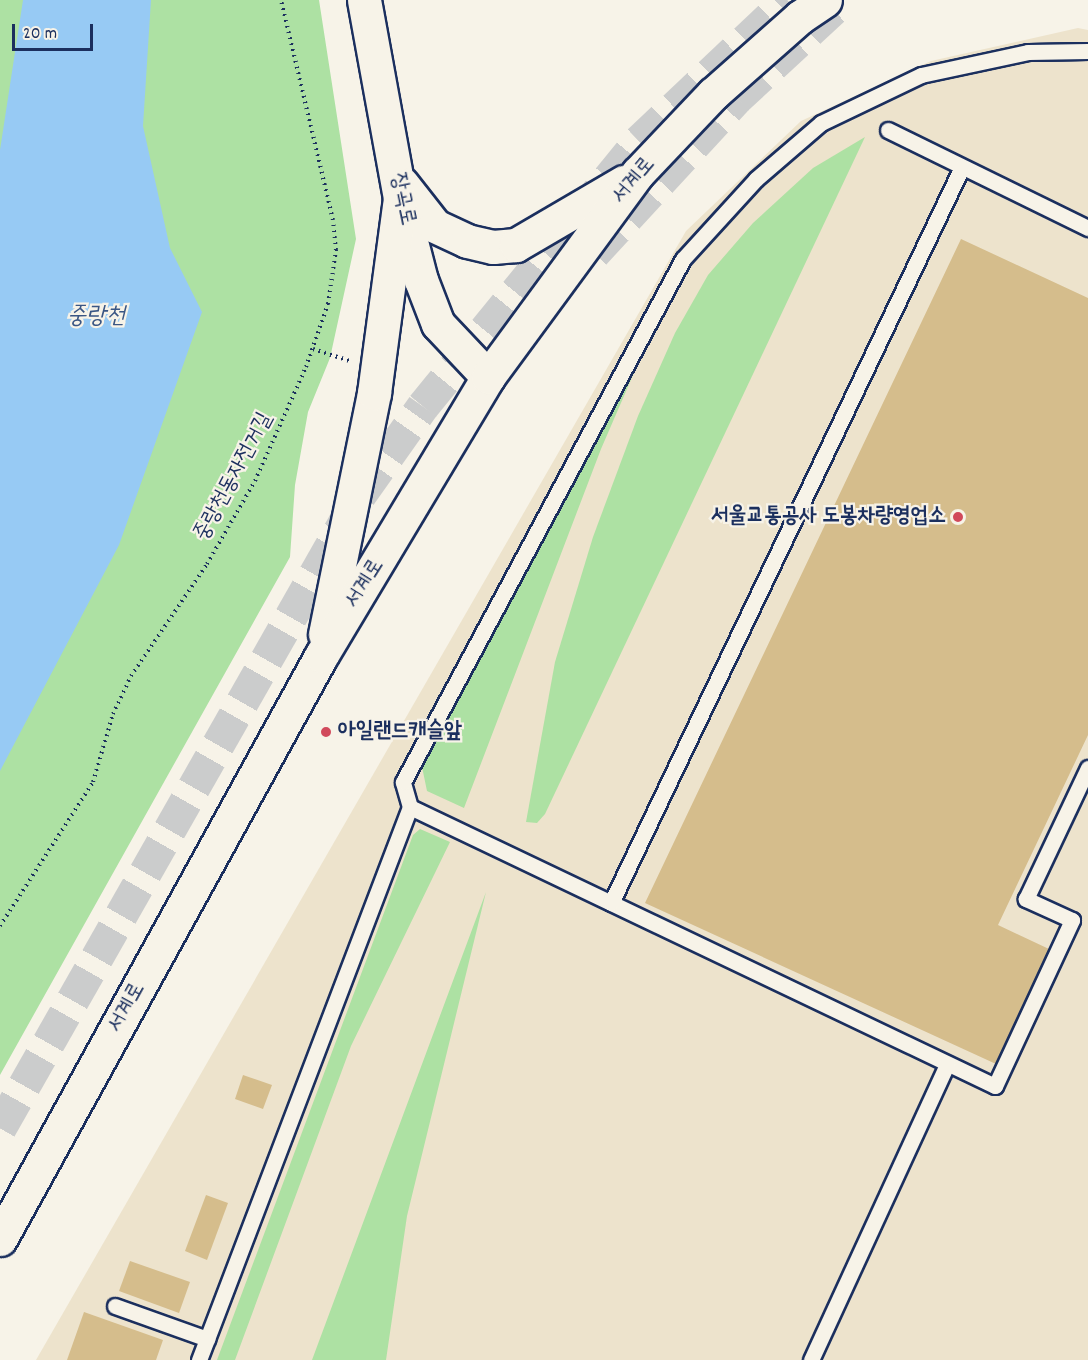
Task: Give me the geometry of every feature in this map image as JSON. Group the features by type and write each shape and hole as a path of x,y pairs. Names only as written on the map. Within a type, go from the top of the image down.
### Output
{"main road":[{"name":"장곡로","path":"363,0 399,188 421,280 438,324 488,377"},
{"name":"서계로","path":"0,1239 321,656 488,377 638,173 722,85 800,16 825,0"},
{"path":"399,188 435,226 467,241 493,247 516,245 638,173"},
{"path":"321,656 374,393 399,188"}],"lane":[{"path":"199,1360 410,807 403,782 683,259 756,179 820,123 921,75 1028,52 1088,51"},
{"path":"888,130 1088,228"},
{"path":"611,903 962,167"},
{"path":"410,807 995,1086 1072,920 1026,899 1088,768"},
{"path":"811,1360 947,1064"},
{"path":"115,1306 207,1339"}],"path":[{"name":"중랑천동자전거길","path":"0,926 93,782 110,724 131,676 234,520 280,429 313,349 328,304 336,250 281,0"},
{"path":"313,349 361,365"}],"shaded area":[{"path":"1078,28 1088,30 1088,1360 36,1360 686,231 801,121 931,61"}],"green space":[{"path":"0,0 319,0 356,239 330,358 308,412 295,485 290,557 0,1075"},
{"path":"865,137 545,814 537,823 526,822 555,662 593,537 638,416 675,333 708,275 753,223 813,168"},
{"path":"656,322 601,449 464,808 427,791 422,767"},
{"path":"420,829 450,842 351,1046 235,1360 217,1360 413,835"},
{"path":"486,892 407,1216 386,1360 312,1360"}],"water":[{"name":"중랑천","path":"23,0 151,0 143,126 170,248 202,312 119,545 0,771 0,150"}],"building":[{"name":"서울교통공사 도봉차량영업소","path":"961,239 1088,298 1088,735 998,925 1049,949 996,1064 645,903"},
{"path":"243,1075 272,1085 263,1109 235,1099"},
{"path":"206,1195 228,1203 207,1260 185,1251"},
{"path":"130,1261 190,1282 179,1313 119,1291"},
{"path":"84,1312 163,1340 156,1360 67,1360"}],"tunnel":[{"path":"0,1128 360,495 423,406 639,141 788,0"},
{"path":"594,253 737,98 843,0"}],"place":[{"name":"서울교통공사 도봉차량영업소","path":"958,517"},
{"name":"아일랜드캐슬앞","path":"326,732"}]}
